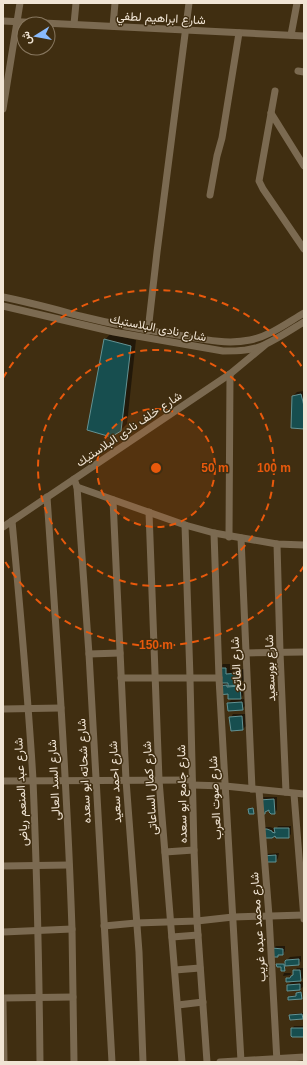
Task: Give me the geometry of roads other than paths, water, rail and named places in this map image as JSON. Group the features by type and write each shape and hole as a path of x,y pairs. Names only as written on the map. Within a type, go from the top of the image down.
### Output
{"street":[{"path":"18,16 20,3"},
{"path":"74,24 76,3"},
{"path":"113,26 115,3"},
{"path":"148,330 189,3"},
{"path":"291,35 297,3"},
{"name":"شارع ابراهيم لطفي","path":"3,21 16,22"},
{"name":"شارع ابراهيم لطفي","path":"56,23 304,36"},
{"path":"3,106 6,75 16,27"},
{"path":"210,195 222,138 239,33"},
{"path":"275,90 260,184 304,250"},
{"path":"271,113 304,166"},
{"name":"شارع نادى البلاستيك","path":"3,298 28,302 80,316 148,330 213,341 238,342 250,340 278,329 304,313"},
{"name":"شارع نادى البلاستيك","path":"3,306 114,332 223,351 252,349 265,345 304,322"},
{"name":"شارع خلف نادى البلاستيك","path":"3,527 230,374 265,345"},
{"path":"229,536 230,374"},
{"name":"شارع شحاته ابو سعده","path":"74,479 77,487 89,654 112,1062"},
{"path":"77,487 214,534 277,544 304,545"},
{"name":"شارع السد العالى","path":"47,497 65,781 72,929 74,1062"},
{"name":"شارع احمد سعيد","path":"113,500 126,780 139,952 143,1062"},
{"name":"شارع كمال الساعاتى","path":"149,512 159,780 182,1062"},
{"name":"شارع عبد المنعم رياض","path":"12,521 33,781 38,930 40,1062"},
{"name":"شارع جامع ابو سعده","path":"185,525 194,850 197,921 207,1062"},
{"name":"شارع صوت العرب","path":"214,534 219,678 241,1061"},
{"name":"شارع الفاتح","path":"241,538 246,653 256,790"},
{"name":"شارع بورسعيد","path":"277,544 286,792"},
{"path":"89,654 120,652"},
{"path":"246,653 304,652"},
{"path":"121,678 219,678"},
{"path":"3,709 61,708"},
{"path":"3,781 159,780 304,794"},
{"name":"شارع محمد عبده غريب","path":"256,790 269,916 276,1060"},
{"path":"294,794 304,919"},
{"path":"165,852 194,850"},
{"path":"3,866 69,865"},
{"path":"104,926 136,923 197,921 233,917 304,915"},
{"path":"3,932 72,929"},
{"path":"172,937 198,935"},
{"path":"175,970 200,968"},
{"path":"3,998 73,997"},
{"path":"3,1001 4,1062"},
{"path":"178,1005 203,1002"},
{"path":"220,1062 276,1060 304,1057"}]}
